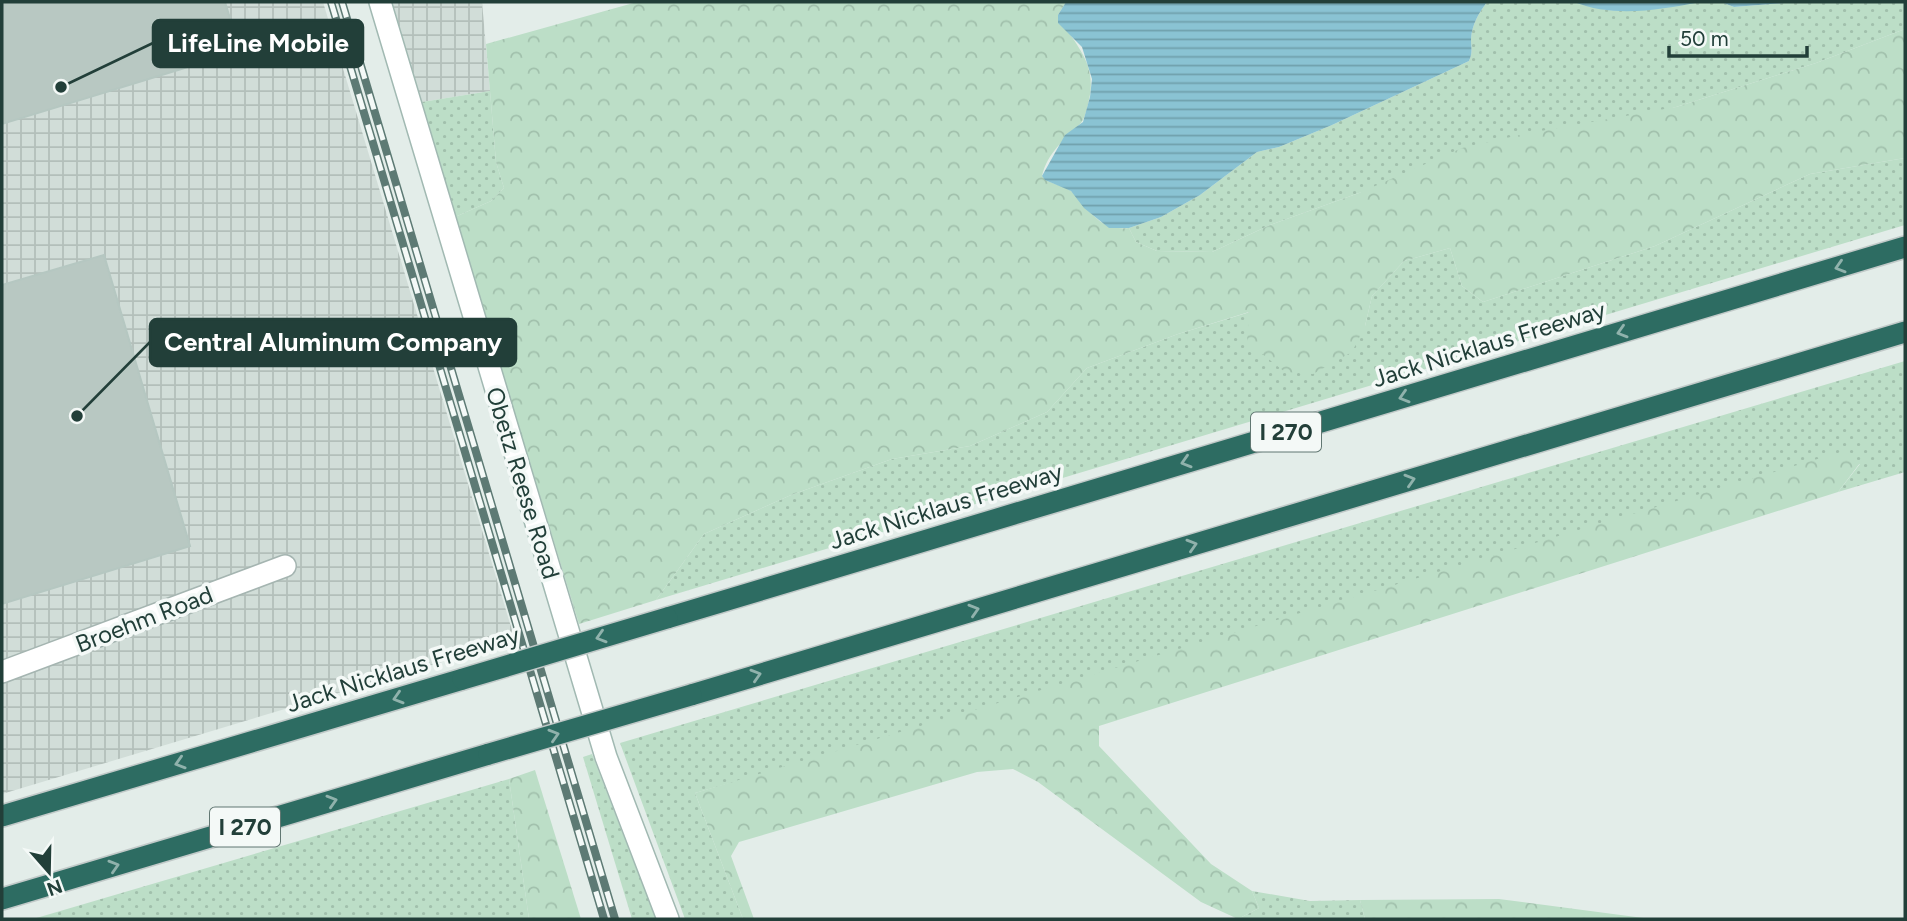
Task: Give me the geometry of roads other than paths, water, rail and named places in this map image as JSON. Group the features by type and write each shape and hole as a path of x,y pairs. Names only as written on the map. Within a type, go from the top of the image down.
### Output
{"highway":[{"name":"Jack Nicklaus Freeway","path":"2,816 1905,247"},
{"name":"I 270","path":"2,900 1905,332"}],"street":[{"name":"Obetz Reese Road","path":"380,2 606,757 668,919"},
{"name":"Broehm Road","path":"2,672 285,566"}],"water":[{"path":"1066,2 1487,2 1473,28 1469,61 1332,125 1279,147 1257,152 1200,195 1161,217 1129,228 1109,228 1084,208 1071,191 1045,180 1042,176 1065,135 1083,122 1090,97 1092,79 1082,47 1058,23 1058,15"},
{"path":"1574,2 1700,2 1653,10 1621,11"},
{"path":"1721,2 1795,2 1734,7"}],"railway":[{"path":"331,2 604,919"},
{"path":"342,2 615,919"}],"place":[{"name":"LifeLine Mobile","path":"61,87"},
{"name":"Central Aluminum Company","path":"77,416"}]}
